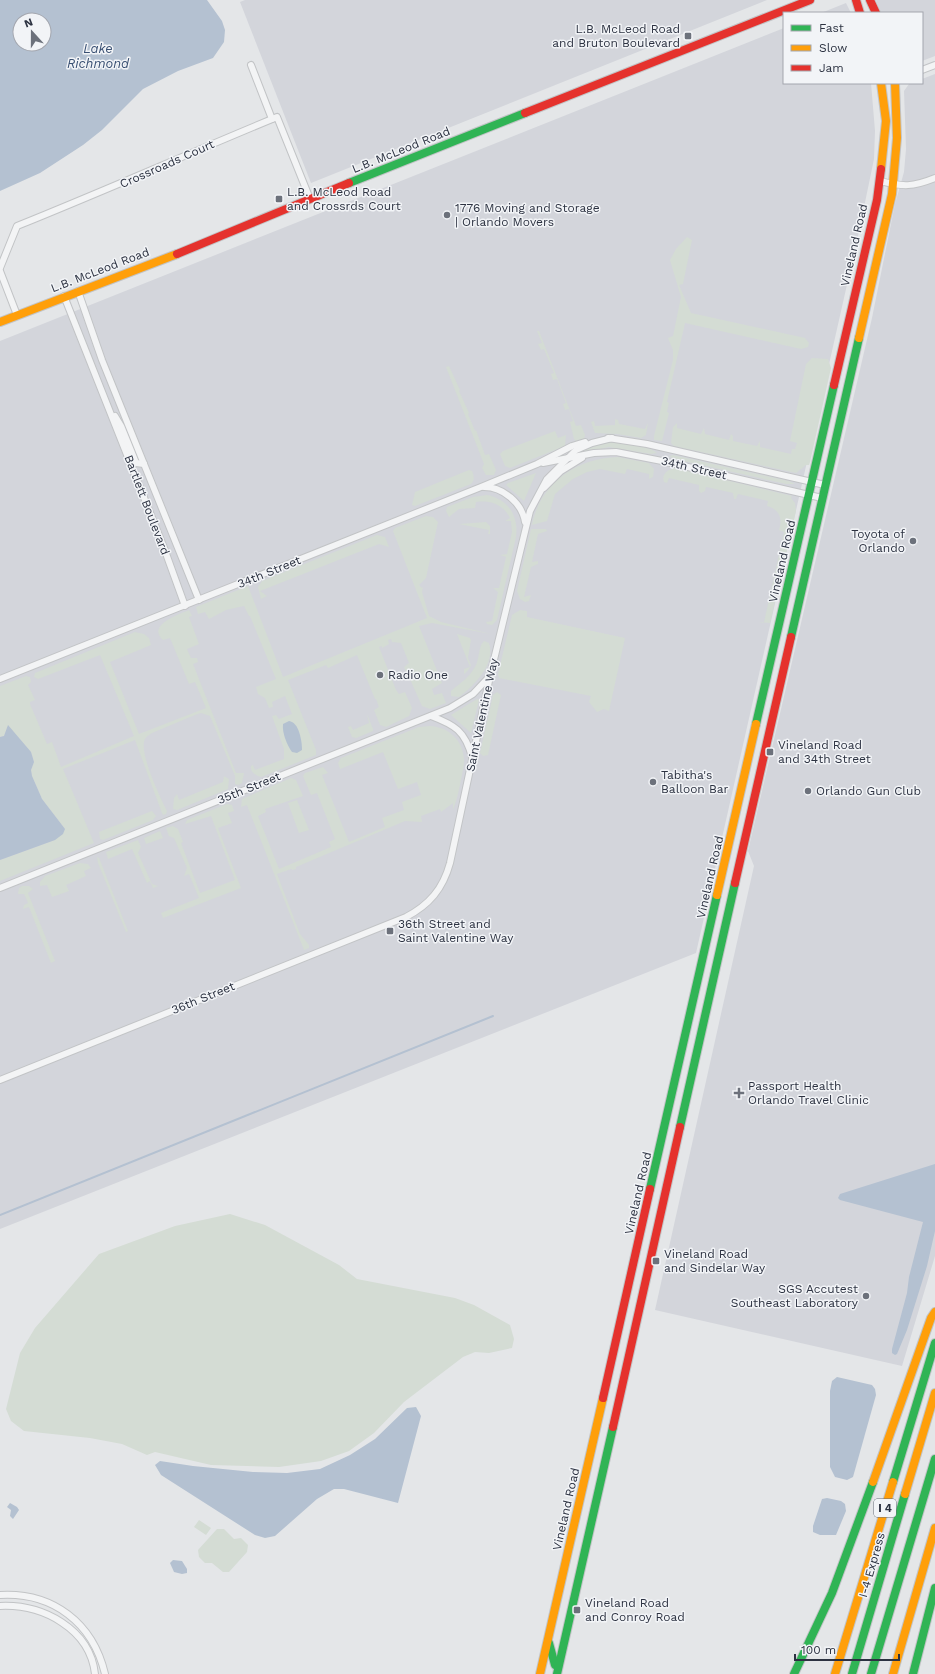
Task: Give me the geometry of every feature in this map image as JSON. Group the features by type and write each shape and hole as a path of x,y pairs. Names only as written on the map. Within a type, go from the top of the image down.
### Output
{"main road":[{"name":"L.B. McLeod Road","path":"0,322 64,296 185,251 310,199 810,0"},
{"path":"856,0 860,12"},
{"path":"870,0 876,12"},
{"name":"Vineland Road","path":"540,1674 642,1232 811,482 877,200 886,121 881,84"},
{"name":"Vineland Road","path":"558,1670 893,184 897,158 898,118 894,84"},
{"path":"777,634 790,637"},
{"path":"758,716 772,719"},
{"path":"731,834 746,836"},
{"path":"674,1089 688,1093"},
{"path":"642,1232 657,1236"},
{"path":"794,1674 832,1593 864,1511 931,1318 935,1312"},
{"name":"I 4","path":"835,1674 935,1342"},
{"name":"I-4 Express","path":"852,1674 935,1393"},
{"path":"871,1674 935,1459"},
{"path":"893,1674 935,1528"},
{"path":"913,1674 935,1588"},
{"path":"548,1640 552,1657 558,1670"}],"street":[{"path":"251,65 272,120 277,117 310,199"},
{"path":"923,70 935,65"},
{"name":"Crossroads Court","path":"0,268 17,226 108,190 181,157 272,120"},
{"path":"880,181 906,186 917,185 935,178"},
{"path":"0,271 17,315"},
{"name":"Bartlett Boulevard","path":"78,291 94,339 199,600"},
{"name":"Bartlett Boulevard","path":"64,296 162,541 185,606"},
{"name":"Bartlett Boulevard","path":"107,404 122,426 136,463 144,464"},
{"name":"34th Street","path":"547,479 565,460 582,446 612,438"},
{"name":"34th Street","path":"0,679 481,487 537,464 579,443 593,439 612,438 647,444 825,485"},
{"name":"34th Street","path":"537,464 603,452 633,454 822,498"},
{"name":"Saint Valentine Way","path":"535,498 561,471 585,456"},
{"name":"Saint Valentine Way","path":"406,917 432,899 445,877 450,863 490,676 525,526 535,498 547,479"},
{"path":"481,487 497,489 513,500 524,515 525,526"},
{"name":"35th Street","path":"0,888 431,716 462,702 473,694 490,676"},
{"path":"431,716 448,723 463,735 472,759"},
{"name":"36th Street","path":"0,1080 406,917"},
{"path":"0,1595 15,1594 37,1598 56,1606 68,1614 84,1629 93,1641 101,1657 105,1674"},
{"path":"0,1606 17,1606 37,1610 47,1614 77,1634 93,1658 95,1674"}],"shaded area":[{"path":"245,0 767,0 311,183 240,2"},
{"path":"876,0 935,0 935,56 923,61 923,12 881,12"},
{"path":"846,3 850,12 824,12"},
{"path":"783,28 783,84 871,84 875,131 874,159 858,236 696,953 0,1229 0,341"},
{"path":"935,74 935,1256 902,1366 655,1310 754,866 748,851 872,318 895,204 904,172 906,149 904,91 909,84 923,84 923,79"},
{"path":"687,237 692,240 683,284 679,285 691,313 805,338 809,343 808,347 801,349 685,323 667,402 669,403 667,412 669,413 662,441 654,440 673,360 673,350 668,338 673,336 681,297 670,260 676,249"},
{"path":"537,331 539,331 576,426 581,425 585,435 584,439 576,441 574,439 570,422 573,421 569,409 565,410 563,404 566,403 557,379 553,380 551,374 554,373 544,349 541,350 538,344 542,343"},
{"path":"812,358 828,359 831,368 809,465 806,465 796,473 674,446 671,443 673,427 677,423 677,428 701,434 704,428 705,434 729,440 731,434 733,436 733,441 757,446 760,441 760,447 791,454 792,449 795,449 797,443 790,441 806,364"},
{"path":"449,366 485,455 489,454 496,470 494,475 486,475 482,468 484,464 446,367"},
{"path":"615,419 618,420 619,424 645,429 648,423 646,435 641,438 617,434 595,433 591,422 594,421 595,426 615,425"},
{"path":"555,431 558,438 566,435 565,446 510,468 505,466 500,454 503,451"},
{"path":"609,442 627,443 641,446 657,453 651,454 609,447 577,454 581,449"},
{"path":"673,455 789,481 795,484 786,484 674,459 669,456"},
{"path":"618,457 649,463 654,469 653,477 649,479 649,474 627,469 625,474 600,469 587,472 573,479 555,494 547,521 532,525 536,510 543,497 552,485 563,476 588,462 603,458"},
{"path":"676,468 792,496 791,498 795,503 796,511 770,623 758,622 764,622 784,532 779,530 779,515 774,509 767,506 768,501 738,494 736,499 734,499 733,493 706,487 705,491 701,493 699,491 699,485 669,478 667,483 664,482 664,474 670,469"},
{"path":"469,470 472,471 474,476 471,484 415,506 412,505 415,492"},
{"path":"536,473 524,501 506,485 508,483"},
{"path":"487,495 501,500 510,510 516,522 516,537 497,620 492,625 487,624 486,622 492,621 498,592 493,588 499,588 506,557 500,555 507,554 512,532 511,521 505,521 510,518 504,509 491,502 476,502 475,508 459,509 449,517 446,511 447,507 473,497"},
{"path":"426,516 433,517 438,522 426,578 419,585 422,588 423,587 422,592 429,616 441,622 491,634 432,623 419,626 442,683 432,689 434,695 442,693 446,703 430,709 422,706 409,677 412,674 407,674 404,667 409,663 401,643 392,642 391,639 388,640 389,644 382,648 382,646 379,647 396,690 399,694 405,692 412,708 409,716 386,727 380,725 374,710 379,707 357,655 328,668 326,665 288,680 316,750 316,755 261,777 252,772 251,766 253,765 255,770 284,759 284,749 272,716 276,715 279,719 292,714 285,696 272,702 273,707 269,708 265,698 258,694 256,687 276,679 250,616 244,606 226,610 209,619 205,612 198,614 196,607 248,586 283,677 427,618 393,531 395,528"},
{"path":"486,522 490,526 490,534 488,534 489,530 459,524"},
{"path":"531,529 546,529 547,531 538,534 532,562 538,561 538,564 531,567 524,597 531,595 529,601 525,602 520,599 517,591"},
{"path":"377,535 385,537 389,547 379,544 260,591 267,596 261,599 258,587 262,581"},
{"path":"189,610 192,616 189,617 199,644 187,649 191,658 197,658 198,662 193,664 236,773 244,773 242,783 238,785 235,784 235,776 210,716 201,713 195,715 152,733 144,740 145,757 167,811 166,814 163,815 162,813 135,740 63,769 94,843 0,881 0,860 55,840 65,829 42,799 32,776 31,770 34,762 31,752 8,726 4,736 0,737 0,686 26,676 30,677 31,682 28,685 35,700 30,702 30,704 47,744 52,742 61,767 134,736 100,655 38,679 34,677 35,673 135,632 144,634 149,638 151,645 110,662 139,734 206,708 195,682 189,684 170,638 163,640 159,635 161,625 172,617"},
{"path":"520,610 527,611 527,617 625,638 609,711 604,709 597,712 589,702 591,696 499,678 498,674 512,615"},
{"path":"457,634 470,638 471,640 468,658 471,665 470,667"},
{"path":"484,641 489,643 490,651 487,666 477,681 459,697 451,696 451,691 473,671"},
{"path":"470,667 468,670 464,674 464,669"},
{"path":"497,692 501,695 488,755 483,756 480,753 493,695"},
{"path":"477,699 479,700 471,733 451,715"},
{"path":"367,714 373,731 356,738 352,737 348,727 351,726 353,730 369,723"},
{"path":"430,726 443,729 454,736 461,747 463,754 463,770 458,795 453,810 453,803 441,812 440,809 421,816 422,822 405,821 296,867 296,869 291,869 277,874 300,934 309,945 309,948 304,950 247,805 241,807 242,799 291,778 296,780 303,796 265,809 266,812 258,816 279,869 331,847 329,842 335,839 317,793 311,795 303,776 305,773 323,767 328,773 322,775 349,842 385,827 382,818 404,810 402,802 421,795 417,782 398,789 383,752 340,769 338,763 341,758 419,727"},
{"path":"224,776 229,779 228,789 177,810 173,809 174,798 177,794 179,800 223,782"},
{"path":"297,800 309,830 299,833 288,803"},
{"path":"227,804 232,805 234,811 228,813 232,823 218,828 241,888 163,918 161,913 199,898 189,874 184,876 187,868 174,838 169,836 166,828 173,826 178,829 183,842 181,843 200,893 235,880 211,816 185,824 187,820"},
{"path":"152,811 156,816 153,820 103,840 100,839 99,832"},
{"path":"160,831 163,838 146,844 144,838"},
{"path":"138,840 141,847 138,853 152,884 158,886 153,888 150,881 147,883 132,849 108,859 106,852"},
{"path":"97,857 99,858 128,931 126,932 98,863"},
{"path":"80,863 88,864 91,868 84,871 86,876 66,885 69,891 52,897 47,885 40,886 40,882 45,876"},
{"path":"22,886 29,886 33,889 28,893 55,961 51,963 29,907 23,909 24,905 28,903 24,894 18,894 19,888"},
{"path":"230,1214 265,1225 339,1265 357,1279 455,1298 474,1305 510,1325 514,1339 512,1348 489,1353 475,1352 463,1357 404,1402 374,1433 349,1451 321,1461 279,1467 211,1465 155,1452 147,1455 122,1444 90,1438 24,1431 11,1421 6,1409 20,1353 35,1328 99,1254 175,1226"},
{"path":"199,1520 211,1528 206,1535 194,1527"},
{"path":"217,1529 224,1529 234,1539 241,1538 248,1545 247,1552 229,1572 223,1572 212,1563 205,1563 199,1557 198,1550"}],"water":[{"name":"Lake Richmond","path":"0,0 207,0 222,21 225,30 224,42 213,58 178,71 143,89 102,130 83,145 40,173 0,191"},
{"path":"289,721 298,728 301,737 302,750 297,753 292,752 284,735 283,724"},
{"path":"8,725 31,752 34,762 31,770 32,776 42,799 65,829 63,834 55,840 0,860 0,737 4,736"},
{"path":"935,1164 935,1231 927,1266 907,1330 897,1354 895,1355 892,1353 892,1349 907,1293 909,1277 923,1222 840,1200 838,1198 840,1194"},
{"path":"837,1377 872,1385 875,1389 876,1395 853,1477 847,1480 835,1477 830,1467 830,1391 832,1381"},
{"path":"416,1407 421,1416 398,1503 344,1489 334,1489 317,1499 275,1536 265,1538 255,1535 161,1475 155,1465 160,1461 253,1472 287,1473 320,1469 350,1455 375,1439 407,1408"},
{"path":"827,1498 841,1501 845,1504 846,1511 836,1535 820,1535 813,1532 813,1526 822,1499"},
{"path":"10,1503 19,1510 13,1519 10,1516 11,1510 7,1507"},
{"path":"173,1560 182,1561 187,1569 187,1573 182,1574 174,1572 170,1563"}],"waterway":[{"path":"0,1215 493,1016"}],"traffic: fast":[{"path":"349,183 525,113"},
{"path":"791,637 859,338"},
{"path":"756,724 834,385"},
{"path":"680,1127 735,883"},
{"path":"650,1189 717,895"},
{"path":"893,1482 935,1343"},
{"path":"557,1674 613,1427"},
{"path":"871,1674 935,1459"},
{"path":"794,1674 832,1593 873,1482"},
{"path":"852,1674 905,1494"},
{"path":"913,1674 935,1588"},
{"path":"549,1643 555,1665 558,1667"}],"traffic: slow":[{"path":"881,84 886,121 881,169"},
{"path":"859,338 892,194 897,138 895,84"},
{"path":"0,322 177,254"},
{"path":"717,895 756,724"},
{"path":"873,1482 931,1318 935,1312"},
{"path":"905,1494 935,1393"},
{"path":"540,1674 603,1398"},
{"path":"835,1674 893,1482"},
{"path":"893,1674 935,1528"}],"traffic: jam":[{"path":"525,113 810,0"},
{"path":"856,0 860,12"},
{"path":"870,0 876,12"},
{"path":"834,385 877,200 881,169"},
{"path":"177,254 349,183"},
{"path":"735,883 791,637"},
{"path":"613,1427 680,1127"},
{"path":"603,1398 650,1189"}],"place":[{"name":"L.B. McLeod Road and Bruton Boulevard","path":"688,36"},
{"name":"L.B. McLeod Road and Crossrds Court","path":"279,199"},
{"name":"1776 Moving and Storage | Orlando Movers","path":"447,215"},
{"name":"Toyota of Orlando","path":"913,541"},
{"name":"Radio One","path":"380,675"},
{"name":"Vineland Road and 34th Street","path":"770,752"},
{"name":"Tabitha's Balloon Bar","path":"653,782"},
{"name":"Orlando Gun Club","path":"808,791"},
{"name":"36th Street and Saint Valentine Way","path":"390,931"},
{"name":"Passport Health Orlando Travel Clinic","path":"739,1093"},
{"name":"Vineland Road and Sindelar Way","path":"656,1261"},
{"name":"SGS Accutest Southeast Laboratory","path":"866,1296"},
{"name":"Vineland Road and Conroy Road","path":"577,1610"}]}
